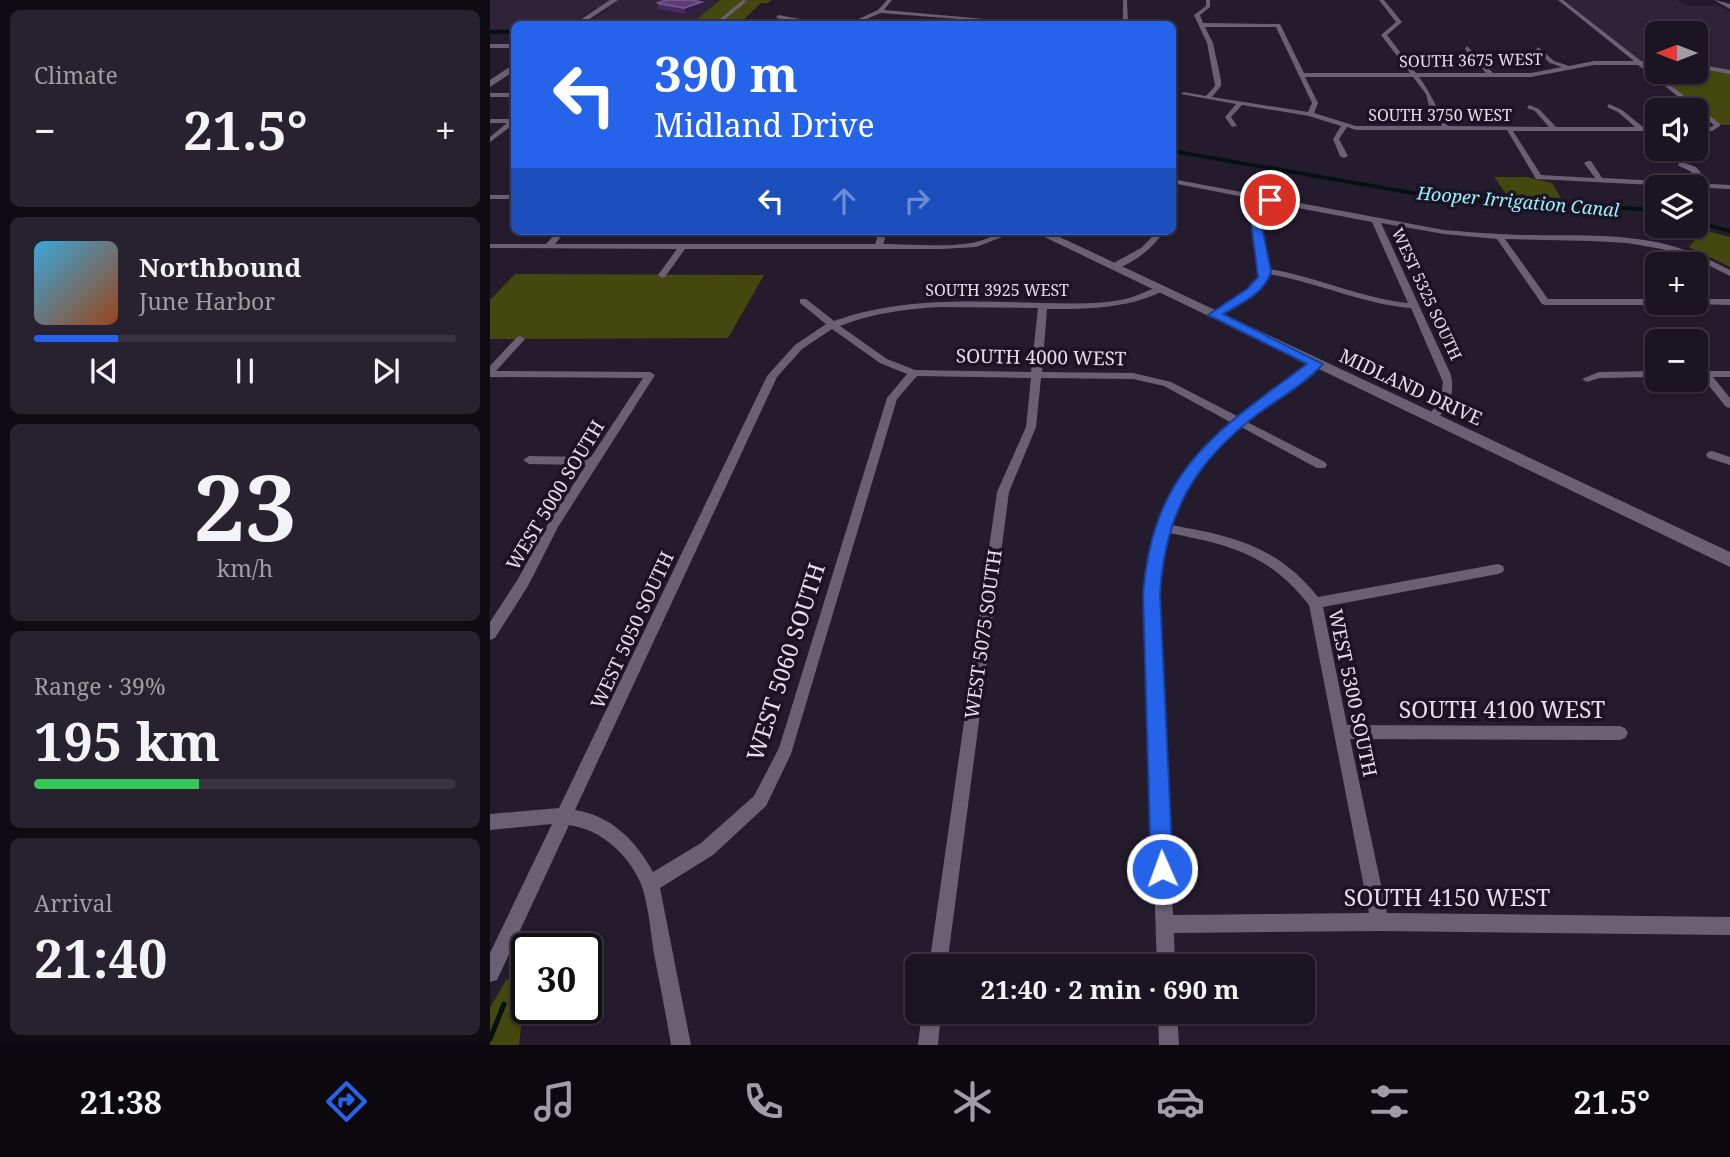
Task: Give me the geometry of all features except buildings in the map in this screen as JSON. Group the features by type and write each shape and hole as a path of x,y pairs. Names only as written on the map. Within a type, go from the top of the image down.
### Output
{"street":[{"path":"583,21 615,0"},
{"path":"858,21 880,11 890,0"},
{"path":"1125,0 1126,21"},
{"path":"1207,98 1218,86 1219,80 1210,43 1197,15 1208,7 1208,0"},
{"path":"1381,0 1399,22 1384,36 1429,94 1433,110 1447,129"},
{"path":"1560,0 1684,98"},
{"path":"1718,0 1730,7"},
{"path":"720,21 745,1"},
{"path":"880,11 1000,21"},
{"path":"778,17 800,21"},
{"path":"1200,25 1278,25 1315,103 1310,114"},
{"path":"490,46 511,46"},
{"path":"1467,48 1491,75"},
{"path":"1538,49 1552,62 1570,68"},
{"name":"SOUTH 3675 WEST","path":"1302,75 1491,75 1546,73 1594,62 1639,63"},
{"path":"1639,63 1645,63"},
{"path":"1708,68 1730,72"},
{"path":"490,84 511,70"},
{"name":"SOUTH 3750 WEST","path":"1184,94 1310,114 1344,126 1645,129"},
{"path":"490,95 511,95"},
{"path":"1234,126 1228,117 1240,103"},
{"path":"1609,106 1620,111 1641,129"},
{"path":"1529,107 1537,110 1555,129"},
{"path":"1708,117 1718,125 1708,129"},
{"path":"490,121 511,121"},
{"path":"490,140 511,123"},
{"path":"1344,126 1336,139 1345,156"},
{"path":"1509,129 1539,177 1645,182"},
{"path":"1588,163 1600,180"},
{"path":"1682,164 1698,175"},
{"path":"1176,182 1444,232 1629,241 1683,250 1730,273"},
{"path":"1708,186 1730,187"},
{"path":"490,197 511,195"},
{"path":"1214,315 1259,285 1266,271 1256,222 1270,200"},
{"name":"WEST 5325 SOUTH","path":"1375,220 1450,389 1446,402 1432,418"},
{"path":"548,246 558,235"},
{"path":"878,247 880,235"},
{"path":"490,246 962,247 1004,235"},
{"name":"MIDLAND DRIVE","path":"1046,235 1730,560"},
{"path":"1113,267 1151,244 1155,235"},
{"path":"1499,236 1545,302 1645,302"},
{"path":"662,275 684,246"},
{"path":"1266,271 1307,278 1361,299 1415,306"},
{"name":"SOUTH 3925 WEST","path":"833,324 881,309 919,305 1127,304 1160,289"},
{"name":"SOUTH 4000 WEST","path":"803,301 880,358 914,373 1144,378 1167,384 1321,465"},
{"path":"1708,302 1730,302"},
{"name":"WEST 5075 SOUTH","path":"940,954 1003,492 1031,427 1043,306"},
{"name":"WEST 5050 SOUTH","path":"490,973 772,376 802,341 833,324"},
{"path":"490,373 520,339"},
{"path":"1165,954 1151,594 1154,553 1172,504 1198,462 1238,422 1316,364"},
{"name":"WEST 5000 SOUTH","path":"490,373 650,375 553,525 523,582 490,634"},
{"name":"WEST 5060 SOUTH","path":"650,884 707,849 760,801 786,749 892,398 914,373"},
{"path":"1587,379 1599,375 1645,374"},
{"path":"1708,374 1730,374"},
{"path":"1708,382 1730,405"},
{"path":"1712,455 1730,461"},
{"path":"529,460 594,461"},
{"name":"WEST 5300 SOUTH","path":"1163,528 1229,540 1269,558 1299,580 1315,603 1380,922"},
{"path":"1315,603 1497,569"},
{"name":"SOUTH 4100 WEST","path":"1341,732 1620,733"},
{"path":"490,822 544,816 586,820 613,832 634,853 650,884 681,1045"},
{"name":"SOUTH 4150 WEST","path":"1164,924 1380,922 1730,926"},
{"path":"928,1045 931,1024"},
{"path":"1168,1024 1169,1045"}],"shaded area":[{"path":"490,0 720,0 695,21 592,21 609,8 595,8 575,21 511,21 511,29 490,29"},
{"path":"1562,0 1677,0 1688,6 1719,6 1730,12 1730,71 1708,66 1708,21 1645,21 1645,62"}],"green space":[{"path":"720,0 771,0 761,3 742,21 695,21"},
{"path":"1708,68 1730,73 1730,125 1721,125 1708,115 1708,98 1686,98 1667,84 1708,84"},
{"path":"1494,177 1527,177 1552,183 1561,198 1507,195"},
{"path":"1708,231 1730,237 1730,267 1708,256 1708,252 1699,252 1689,247 1696,238 1708,238"},
{"path":"515,274 764,275 728,338 490,339 490,300"},
{"path":"511,979 511,1024 521,1024 519,1045 490,1045 490,1008 506,980"}],"waterway":[{"name":"Hooper Irrigation Canal","path":"490,32 511,32"},
{"name":"Hooper Irrigation Canal","path":"1176,152 1447,199 1645,210"},
{"name":"Hooper Irrigation Canal","path":"1708,225 1730,231"},
{"path":"490,1039 504,1004"}],"route":[{"path":"1162,869 1151,594 1154,553 1172,504 1198,462 1224,433 1316,364 1214,315 1251,291 1264,278 1266,271 1255,228 1259,215 1270,200"}]}
